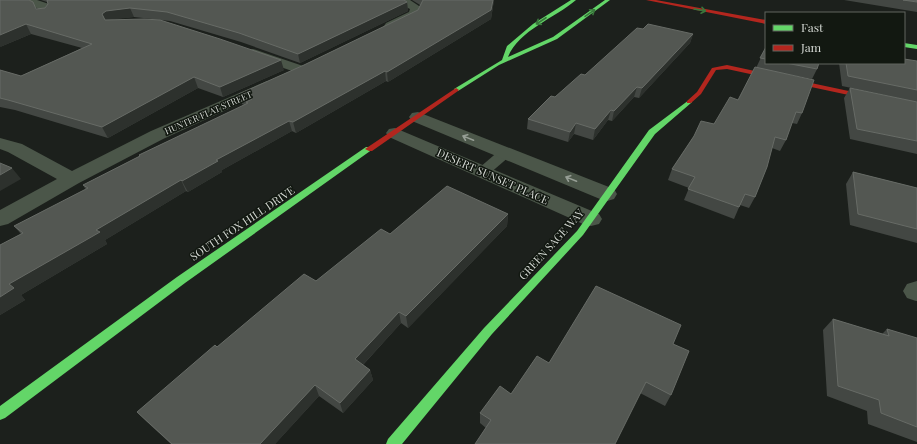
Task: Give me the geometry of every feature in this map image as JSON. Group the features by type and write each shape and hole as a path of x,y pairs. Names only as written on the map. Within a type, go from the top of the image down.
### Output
{"street":[{"path":"27,0 45,6 45,13"},
{"path":"373,34 414,14 416,8 408,3 395,0"},
{"name":"SOUTH FOX HILL DRIVE","path":"504,59 509,47 534,25 574,0"},
{"name":"SOUTH FOX HILL DRIVE","path":"0,414 184,277 395,133 504,59 548,42 608,0"},
{"path":"648,0 765,22"},
{"path":"905,45 917,47"},
{"name":"HUNTER FLAT STREET","path":"0,219 72,179 157,135 308,67 244,49"},
{"name":"GREEN SAGE WAY","path":"393,444 488,331 580,233 652,132 699,93 714,69 727,67 758,72 917,108"},
{"path":"418,118 607,194"},
{"name":"DESERT SUNSET PLACE","path":"395,133 591,218"},
{"path":"0,143 15,148 72,179"}],"lane":[{"path":"484,171 504,153"}],"building":[{"path":"0,0 29,0 33,2 36,9 45,8 48,4 47,0 404,0 407,2 298,54 239,33 167,12 130,8 106,11 102,14 105,20 160,20 281,60 220,87 194,77 102,127 0,98 0,70 21,76 92,44 26,24 0,35"},
{"path":"423,0 493,0 491,10 387,72 385,71 293,122 289,121 216,160 218,161 182,181 181,180 96,230 100,232 9,284 14,288 0,297 0,245 23,233 14,226 88,188 83,185 140,156 139,155 248,103 246,102 252,99 239,94 304,65 418,10"},
{"path":"903,0 917,0 917,2"},
{"path":"648,24 693,34 642,88 637,87 614,111 611,110 595,129 576,123 570,132 528,119 551,96 555,97 581,74 585,75 637,28 643,29"},
{"path":"765,49 765,59 760,58"},
{"path":"905,59 917,61 917,90 848,76 846,64 905,64"},
{"path":"791,64 819,64 817,69"},
{"path":"755,67 814,80 802,113 796,112 786,140 775,137 767,167 755,197 745,194 739,207 688,189 695,177 672,169 694,136 701,121 714,124 730,97 738,100"},
{"path":"850,88 917,102 917,141 857,129"},
{"path":"0,163 12,168 0,175"},
{"path":"853,172 917,188 917,229 858,214"},
{"path":"447,186 508,214 406,316 399,312 355,359 370,370 340,403 315,385 260,444 172,444 137,412 215,345 217,347 304,274 316,281 381,229 390,234"},
{"path":"596,286 681,325 673,344 689,351 671,395 646,382 615,444 475,444 491,420 480,413 500,386 511,394 537,356 549,363"},
{"path":"833,319 889,336 887,329 917,338 917,427 881,413 879,400 838,386"}],"traffic: fast":[{"path":"504,59 509,47 535,25 574,0"},
{"path":"456,90 497,64 555,38 608,0"},
{"path":"905,45 917,47"},
{"path":"858,95 917,108"},
{"path":"393,444 488,331 580,233 652,132 689,102"},
{"path":"0,414 181,280 369,149"}],"traffic: jam":[{"path":"648,0 765,22"},
{"path":"689,102 699,93 714,69 727,67 858,95"},
{"path":"369,149 456,90"}]}
